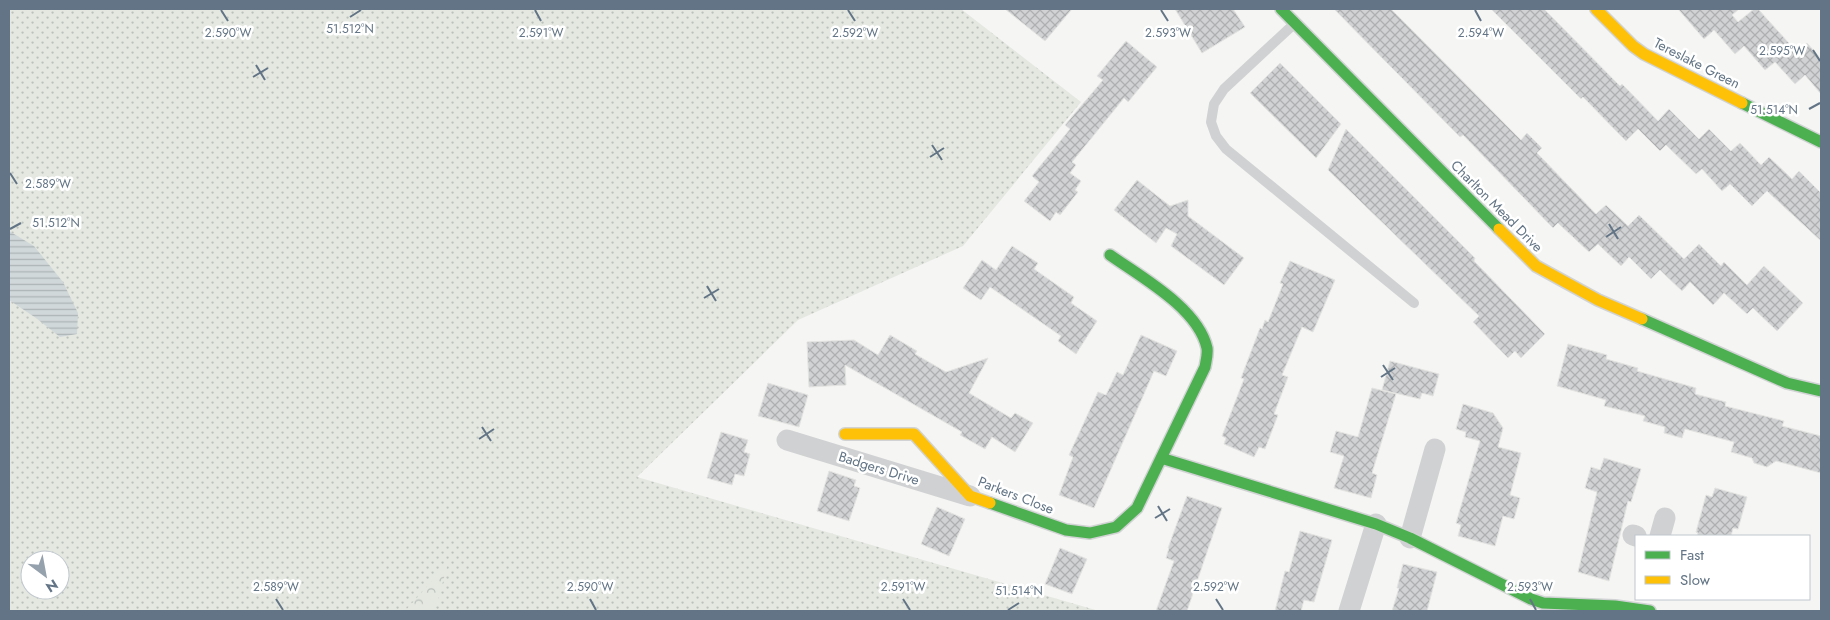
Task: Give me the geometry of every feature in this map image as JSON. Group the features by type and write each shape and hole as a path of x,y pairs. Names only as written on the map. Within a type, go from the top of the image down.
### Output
{"street":[{"name":"Charlton Mead Drive","path":"1281,9 1536,266 1607,304 1787,383 1821,391"},
{"name":"Tereslake Green","path":"1596,9 1633,46 1644,54 1821,142"},
{"name":"Parkers Close","path":"845,434 914,434 970,496 1066,530 1090,533 1116,527 1136,508 1205,367 1208,348 1199,327 1185,309 1110,255"},
{"name":"Badgers Drive","path":"787,440 970,496"},
{"path":"1410,538 1435,450"},
{"path":"1161,458 1376,524 1410,538 1531,599 1542,607 1645,606"},
{"path":"1349,611 1376,524"}],"lane":[{"path":"1294,23 1224,89 1214,104 1211,122 1216,136 1226,149 1414,303"}],"green space":[{"path":"9,9 961,9 1081,102 963,246 798,320 637,477 1099,611 9,611"},
{"path":"448,563 435,611 405,611"}],"shaded area":[{"path":"9,231 34,246 63,282 78,313 77,334 60,337 9,300"}],"building":[{"path":"1005,9 1072,9 1045,41"},
{"path":"1175,9 1233,9 1245,27 1202,53"},
{"path":"1334,9 1391,9 1521,140 1527,133 1542,148 1537,153 1596,214 1606,205 1628,226 1639,215 1684,259 1699,244 1721,266 1724,262 1747,285 1764,266 1803,303 1777,331 1753,308 1747,314 1724,293 1713,305 1690,282 1682,291 1660,270 1651,279 1629,257 1621,266 1598,244 1589,252 1558,223 1553,228 1463,135 1460,137"},
{"path":"1491,9 1544,9 1620,86 1622,84 1658,121 1669,109 1699,139 1709,129 1731,151 1740,143 1761,165 1769,157 1792,179 1799,171 1821,193 1821,241 1767,191 1752,206 1730,184 1722,191 1702,169 1696,174 1666,145 1660,151 1638,129 1626,141"},
{"path":"1678,9 1739,9 1732,15 1738,22 1754,9 1758,9 1797,52 1807,43 1821,59 1821,94 1805,75 1795,84 1775,62 1765,70 1744,46 1735,54 1714,30 1704,39"},
{"path":"1126,41 1157,67 1128,102 1124,98 1072,162 1076,165 1070,173 1081,181 1075,190 1078,192 1060,215 1056,212 1050,221 1024,201 1039,182 1032,176 1070,129 1065,125 1103,80 1097,76"},
{"path":"1280,63 1341,124 1316,158 1250,93"},
{"path":"1346,129 1475,258 1474,261 1545,334 1521,358 1515,351 1508,358 1473,322 1479,316 1328,170"},
{"path":"1137,180 1170,206 1188,200 1188,216 1244,258 1224,285 1171,246 1177,234 1166,228 1156,243 1114,210"},
{"path":"1012,246 1038,263 1034,269 1074,297 1071,303 1097,321 1076,354 1058,341 1061,336 990,287 981,300 963,288 982,260 996,270"},
{"path":"1290,261 1335,280 1313,332 1302,327 1282,375 1288,377 1274,414 1278,415 1265,449 1259,447 1254,457 1224,444 1226,438 1222,436 1244,379 1241,378 1260,328 1262,329 1265,320 1268,322 1283,284 1280,283"},
{"path":"890,335 917,351 915,354 946,372 988,358 969,393 1011,418 1015,413 1033,423 1015,452 992,437 985,449 960,435 962,432 845,365 846,385 809,387 807,342 854,340 878,355"},
{"path":"1141,335 1177,351 1166,376 1154,371 1094,508 1059,495 1073,457 1069,455 1098,392 1106,395 1117,372 1123,375"},
{"path":"1568,344 1607,355 1606,359 1638,368 1637,371 1696,388 1695,394 1726,402 1725,406 1784,421 1782,426 1821,436 1821,473 1776,461 1767,467 1754,463 1752,458 1731,452 1734,442 1685,429 1682,438 1664,433 1665,427 1643,421 1645,416 1604,406 1606,400 1557,386"},
{"path":"1390,361 1439,374 1433,396 1422,393 1420,399 1382,390"},
{"path":"768,383 808,395 799,427 758,416"},
{"path":"1372,388 1396,394 1372,473 1377,475 1371,498 1334,488 1344,456 1330,452 1336,431 1358,437"},
{"path":"1463,404 1493,413 1503,428 1498,447 1521,453 1510,495 1520,498 1514,519 1503,516 1495,546 1458,536 1461,525 1456,523 1480,441 1465,437 1466,432 1456,429"},
{"path":"721,432 748,440 744,452 750,454 744,476 735,474 732,485 707,478"},
{"path":"1604,458 1641,469 1631,502 1628,501 1609,581 1578,572 1597,492 1585,488 1591,467 1600,470"},
{"path":"829,471 856,480 854,486 860,488 849,521 817,511"},
{"path":"1715,488 1747,497 1738,529 1733,528 1731,535 1697,535 1696,532 1706,495 1712,497"},
{"path":"1187,496 1222,508 1187,611 1156,611 1174,561 1166,558 1168,548"},
{"path":"937,507 965,519 949,556 921,544"},
{"path":"1300,531 1332,540 1314,602 1304,600 1301,611 1275,611 1285,571 1289,572"},
{"path":"1060,548 1087,559 1072,594 1045,584"},
{"path":"1403,564 1437,572 1427,611 1392,611 1399,588 1397,588"}],"traffic: fast":[{"path":"1281,9 1499,229"},
{"path":"1742,103 1821,142"},
{"path":"990,503 1066,530 1090,533 1116,527 1137,508 1205,367 1207,348 1202,333 1181,307 1110,255"},
{"path":"1642,319 1787,383 1821,391"},
{"path":"1161,458 1376,524 1410,538 1531,599 1543,603 1615,606 1650,611"}],"traffic: slow":[{"path":"1596,9 1633,46 1644,54 1742,103"},
{"path":"1499,229 1536,266 1598,300 1642,319"},
{"path":"845,434 914,434 970,496 990,503"}]}
